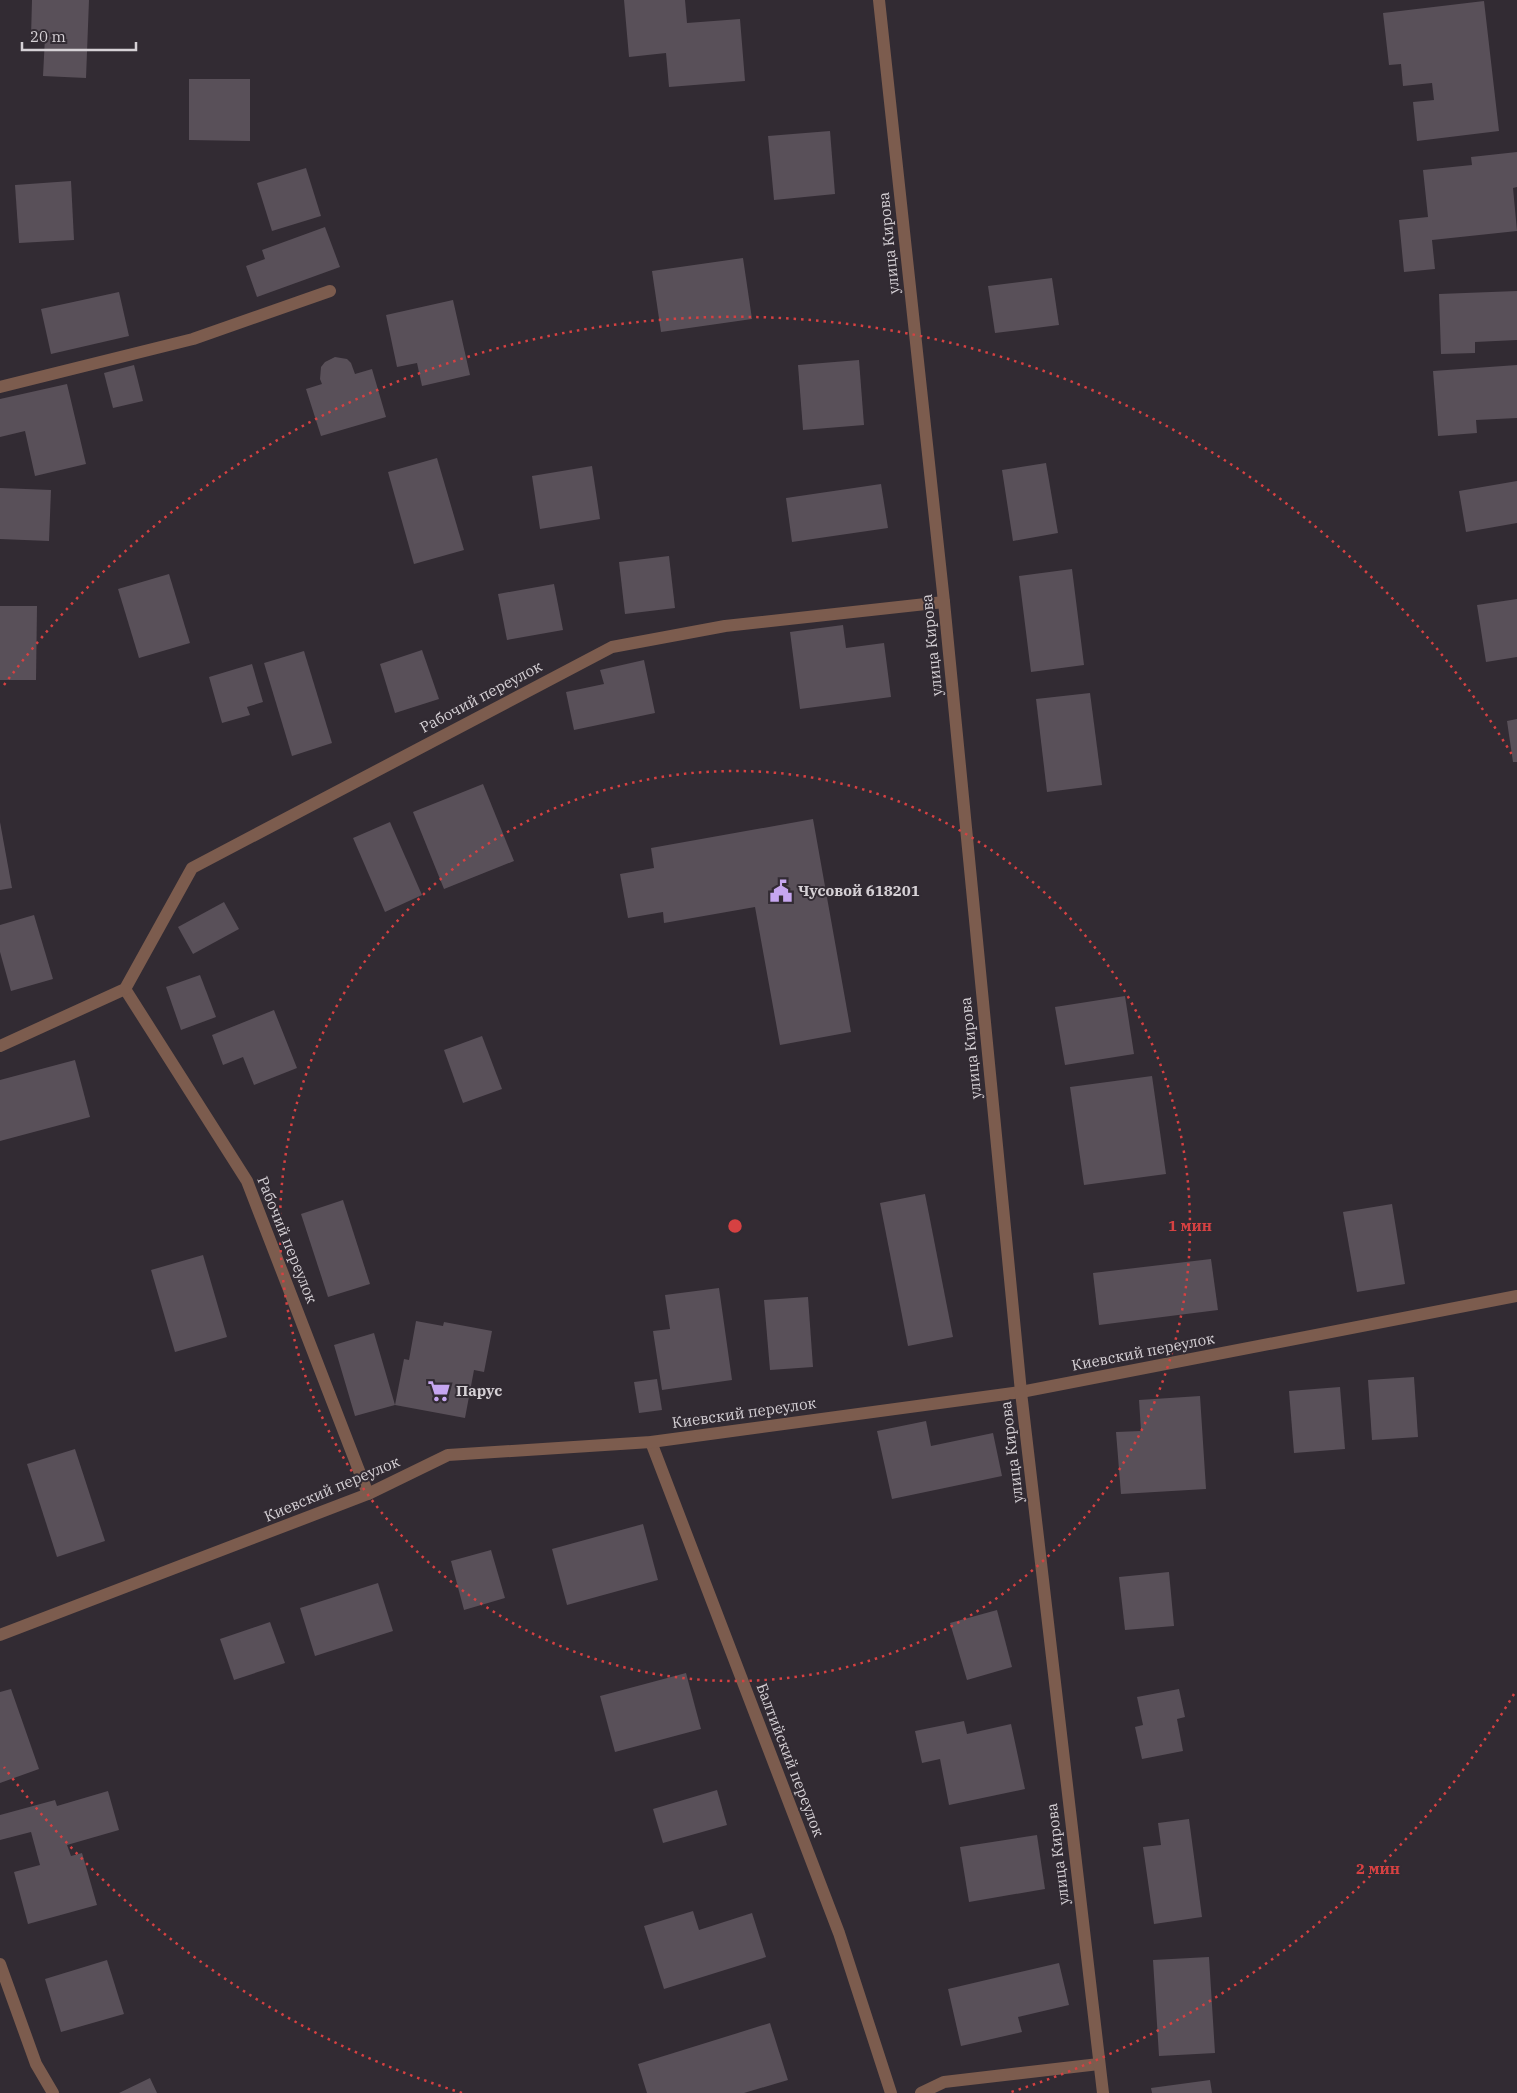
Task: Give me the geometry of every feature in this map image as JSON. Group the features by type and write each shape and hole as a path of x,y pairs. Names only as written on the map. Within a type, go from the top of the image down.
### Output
{"street":[{"name":"улица Кирова","path":"879,0 944,602 1021,1392 1102,2093"},
{"path":"0,387 193,339 330,292"},
{"name":"Рабочий переулок","path":"368,1494 247,1181 125,989 192,868 612,647 725,626 944,602"},
{"path":"0,1046 125,989"},
{"name":"Киевский переулок","path":"0,1635 368,1494 448,1455 651,1442 1021,1392 1517,1296"},
{"name":"Балтийский переулок","path":"651,1442 839,1934 891,2093"},
{"path":"0,1964 36,2064 52,2093"},
{"path":"922,2093 944,2082 1099,2064"}],"building":[{"path":"32,0 89,0 86,78 43,76 45,37 31,37"},
{"path":"624,0 685,0 687,23 740,19 745,81 669,87 666,53 629,57"},
{"path":"1484,1 1499,131 1417,141 1413,102 1434,100 1432,83 1403,86 1401,64 1389,65 1383,13"},
{"path":"189,79 250,79 250,141 189,140"},
{"path":"830,131 835,194 774,200 768,136"},
{"path":"1517,152 1517,187 1513,188 1517,231 1432,240 1435,269 1404,272 1399,220 1428,217 1423,170 1472,165 1471,157"},
{"path":"306,168 321,216 272,231 257,183"},
{"path":"71,181 74,240 19,243 15,185"},
{"path":"325,227 340,267 257,297 246,266 265,259 262,250"},
{"path":"743,258 752,319 661,332 652,271"},
{"path":"1052,278 1059,325 995,333 988,286"},
{"path":"1517,291 1517,340 1475,342 1475,353 1441,354 1439,294"},
{"path":"119,292 129,336 51,354 41,309"},
{"path":"453,300 470,375 422,386 417,363 397,367 386,315"},
{"path":"335,357 347,359 351,363 355,374 372,369 386,417 321,436 306,389 322,384 320,379 321,367 325,362"},
{"path":"859,360 864,425 803,430 798,365"},
{"path":"134,365 143,401 113,408 104,373"},
{"path":"1517,365 1517,418 1476,420 1477,433 1438,436 1433,371"},
{"path":"67,384 86,464 35,476 25,431 0,437 0,399"},
{"path":"437,458 464,550 414,564 388,472"},
{"path":"1046,463 1058,533 1013,541 1002,470"},
{"path":"592,466 600,519 540,529 532,476"},
{"path":"1517,481 1517,523 1466,532 1459,491"},
{"path":"881,484 888,528 792,542 786,498"},
{"path":"0,488 51,490 49,541 0,539"},
{"path":"669,556 675,608 625,614 619,562"},
{"path":"1072,569 1084,665 1031,672 1019,576"},
{"path":"169,574 190,643 139,658 118,589"},
{"path":"554,584 563,630 507,640 498,594"},
{"path":"1517,599 1517,657 1486,662 1477,605"},
{"path":"0,606 37,606 36,680 0,680"},
{"path":"843,625 846,648 884,643 891,697 800,709 790,632"},
{"path":"422,650 439,699 395,713 380,664"},
{"path":"304,651 332,743 292,756 264,663"},
{"path":"644,660 655,713 574,730 566,692 604,684 600,670"},
{"path":"252,664 263,702 247,707 250,715 222,723 209,677"},
{"path":"1090,693 1102,785 1047,792 1036,699"},
{"path":"1517,719 1517,762 1513,762 1507,721"},
{"path":"483,784 514,861 444,889 413,812"},
{"path":"813,819 851,1032 780,1045 755,907 664,923 663,912 628,918 620,874 654,868 651,848"},
{"path":"0,822 12,888 0,890"},
{"path":"390,822 422,895 385,912 353,838"},
{"path":"224,902 239,929 193,954 178,927"},
{"path":"34,915 53,979 11,991 0,952 0,925"},
{"path":"200,975 216,1017 181,1030 166,987"},
{"path":"1125,996 1134,1054 1065,1065 1055,1007"},
{"path":"274,1010 297,1068 254,1085 243,1057 223,1065 212,1035"},
{"path":"482,1036 502,1089 463,1103 444,1050"},
{"path":"75,1060 90,1117 0,1141 0,1080"},
{"path":"1152,1076 1166,1174 1084,1185 1070,1087"},
{"path":"925,1194 953,1337 908,1346 880,1203"},
{"path":"343,1200 370,1284 328,1297 301,1214"},
{"path":"1392,1204 1405,1284 1357,1292 1343,1212"},
{"path":"203,1255 227,1337 175,1352 151,1270"},
{"path":"1211,1259 1218,1310 1099,1325 1093,1273"},
{"path":"719,1288 732,1380 662,1390 653,1331 670,1329 665,1295"},
{"path":"808,1297 813,1367 770,1370 764,1300"},
{"path":"416,1321 443,1326 444,1322 492,1331 484,1372 474,1370 465,1418 395,1405 404,1359 409,1360"},
{"path":"374,1333 395,1405 355,1416 334,1345"},
{"path":"1414,1377 1418,1437 1372,1440 1368,1380"},
{"path":"657,1379 662,1410 639,1413 634,1382"},
{"path":"1340,1387 1345,1449 1294,1453 1289,1391"},
{"path":"1200,1396 1206,1489 1121,1494 1116,1432 1141,1431 1139,1400"},
{"path":"926,1421 931,1446 993,1433 1002,1476 892,1499 877,1431"},
{"path":"75,1449 105,1541 57,1557 27,1464"},
{"path":"643,1524 658,1580 567,1605 552,1549"},
{"path":"491,1550 505,1598 464,1610 451,1561"},
{"path":"1169,1572 1174,1626 1125,1630 1119,1577"},
{"path":"378,1583 393,1631 315,1656 300,1608"},
{"path":"997,1610 1012,1667 967,1680 950,1623"},
{"path":"270,1622 285,1663 234,1680 220,1639"},
{"path":"686,1673 701,1729 615,1752 600,1696"},
{"path":"11,1689 39,1769 0,1783 0,1692"},
{"path":"1179,1689 1185,1717 1177,1719 1183,1751 1142,1759 1135,1727 1143,1725 1137,1697"},
{"path":"964,1721 967,1734 1011,1724 1025,1789 949,1805 940,1759 922,1763 915,1731"},
{"path":"717,1790 727,1825 663,1843 653,1809"},
{"path":"108,1791 119,1830 67,1845 71,1856 82,1853 97,1905 28,1924 14,1872 40,1865 31,1832 0,1840 0,1815 55,1800 57,1806"},
{"path":"1189,1819 1202,1917 1154,1924 1143,1847 1161,1845 1158,1823"},
{"path":"1037,1835 1045,1889 969,1902 960,1847"},
{"path":"693,1911 699,1930 752,1913 766,1957 664,1989 644,1926"},
{"path":"1209,1957 1215,2053 1159,2056 1153,1960"},
{"path":"107,1960 124,2014 61,2032 45,1979"},
{"path":"1059,1963 1069,2005 1018,2017 1022,2032 961,2046 948,1989"},
{"path":"770,2023 788,2080 744,2093 647,2093 638,2064"},
{"path":"150,2078 157,2093 119,2093"},
{"path":"1210,2080 1212,2093 1152,2093 1151,2088"}],"place":[{"name":"Чусовой 618201","path":"781,891"},
{"name":"Парус","path":"439,1391"}]}
